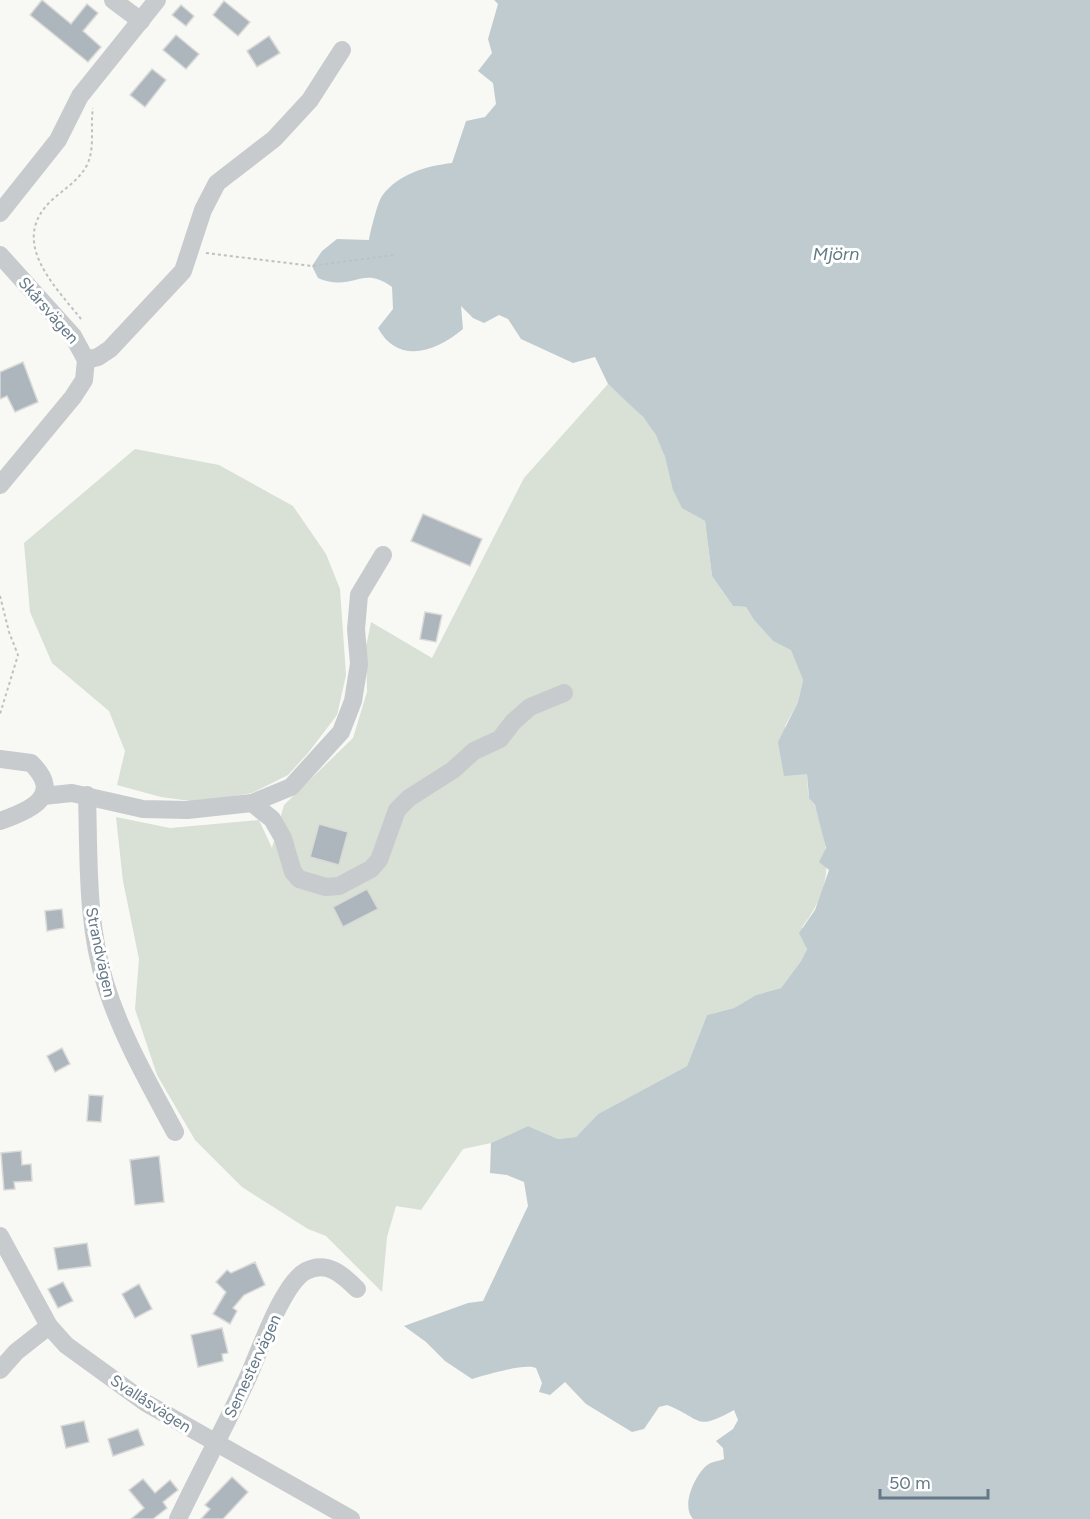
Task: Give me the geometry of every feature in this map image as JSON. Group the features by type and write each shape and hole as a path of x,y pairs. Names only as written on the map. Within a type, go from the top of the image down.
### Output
{"street":[{"path":"113,0 141,21"},
{"path":"0,213 58,140 80,96 157,0"},
{"path":"86,360 98,357 110,349 183,271 191,253 203,210 217,183 281,132 310,100 342,50"},
{"name":"Skårsvägen","path":"0,255 73,336 86,360 84,380 0,485"},
{"path":"43,796 72,792 143,809 168,811 252,803 291,787 341,732 353,701 359,664 356,629 359,595 383,555"},
{"path":"252,803 272,819 283,837 293,872 298,879 327,887 339,886 371,869 379,860 397,810 409,798 453,770 474,751 500,739 513,722 530,707 564,693"},
{"path":"0,759 31,763 42,780 43,796 38,804 0,821"},
{"name":"Strandvägen","path":"87,795 90,905 105,985 140,1066 175,1132"},
{"name":"Svallåsvägen","path":"0,1236 49,1326 66,1344 146,1403 351,1519"},
{"name":"Semestervägen","path":"178,1519 216,1444 263,1340 297,1278 313,1268 330,1268 339,1272 357,1289"},
{"path":"0,1370 16,1352 49,1326"}],"path":[{"path":"88,327 39,264 34,236 36,225 46,206 75,181 88,162 92,146 94,103"},
{"path":"191,253 312,266 394,255"},
{"path":"0,596 9,632 18,655 0,714"}],"shaded area":[{"path":"608,384 634,408 656,435 677,493 692,513 705,521 712,576 733,606 746,607 754,620 773,641 791,649 803,680 798,702 785,726 796,773 807,774 809,797 821,826 826,856 824,884 812,912 802,927 807,949 781,988 756,995 734,1008 707,1015 687,1066 598,1114 576,1137 558,1139 528,1126 491,1143 463,1149 421,1210 396,1206 387,1237 382,1292 326,1236 308,1229 242,1187 195,1140 157,1075 135,1009 139,959 123,881 116,817 170,828 259,820 272,848 284,805 353,738 367,692 366,647 371,622 432,658 524,478"},
{"path":"135,449 219,465 293,506 326,554 340,589 346,675 337,715 288,775 252,793 198,802 161,797 117,785 125,751 109,711 52,663 30,612 24,543"}],"water":[{"name":"Mjörn","path":"494,0 1090,0 1090,1519 693,1519 688,1507 693,1484 706,1466 724,1459 723,1448 716,1441 733,1429 738,1420 734,1410 705,1422 667,1405 659,1407 644,1429 632,1432 586,1404 565,1382 550,1395 539,1392 542,1383 536,1368 514,1368 472,1379 445,1361 426,1342 404,1326 468,1303 483,1301 528,1206 524,1182 507,1175 490,1173 491,1143 528,1126 558,1139 576,1137 598,1114 687,1066 707,1015 734,1008 756,995 781,988 801,961 807,949 799,933 815,910 829,870 819,862 826,848 815,805 809,798 807,774 784,776 778,742 798,702 803,680 791,650 773,641 754,620 746,607 733,606 712,576 705,521 682,508 673,490 665,457 656,435 643,417 608,384 595,357 573,363 521,339 508,319 499,315 484,323 473,318 461,306 463,329 430,349 407,351 386,340 378,328 393,309 392,287 372,278 330,282 318,278 312,266 322,251 337,239 369,240 378,204 389,188 413,172 452,163 466,121 485,117 496,104 493,83 478,71 492,53 488,39 498,4"}],"building":[{"path":"42,0 71,24 87,4 98,13 83,31 101,47 88,62 30,15"},
{"path":"224,1 250,22 238,36 213,15"},
{"path":"181,5 194,16 186,26 172,15"},
{"path":"176,35 199,54 186,69 163,50"},
{"path":"269,36 280,53 257,67 247,51"},
{"path":"152,69 166,80 145,107 130,95"},
{"path":"23,362 38,402 15,412 7,396 0,399 0,372"},
{"path":"423,514 482,539 470,566 411,541"},
{"path":"425,612 442,615 436,642 420,639"},
{"path":"319,824 348,832 339,865 310,857"},
{"path":"367,889 378,909 343,927 333,907"},
{"path":"62,909 64,928 47,931 45,911"},
{"path":"62,1048 70,1064 55,1072 47,1056"},
{"path":"89,1095 103,1096 101,1122 87,1121"},
{"path":"21,1151 22,1165 31,1164 32,1181 14,1182 15,1189 4,1190 1,1153"},
{"path":"159,1156 164,1202 135,1205 130,1160"},
{"path":"87,1243 91,1266 58,1270 54,1248"},
{"path":"255,1262 265,1285 244,1295 233,1308 237,1311 230,1324 213,1314 226,1292 216,1282 227,1270 231,1273"},
{"path":"63,1282 73,1301 58,1308 48,1289"},
{"path":"139,1284 152,1309 135,1318 122,1294"},
{"path":"222,1328 228,1353 222,1354 223,1361 198,1367 191,1335"},
{"path":"84,1421 89,1442 66,1448 61,1426"},
{"path":"138,1429 144,1445 113,1456 108,1439"},
{"path":"232,1477 248,1492 223,1519 201,1519 210,1509 205,1505"},
{"path":"143,1479 155,1493 170,1480 178,1490 163,1502 167,1508 153,1519 131,1519 144,1508 129,1490"}]}
